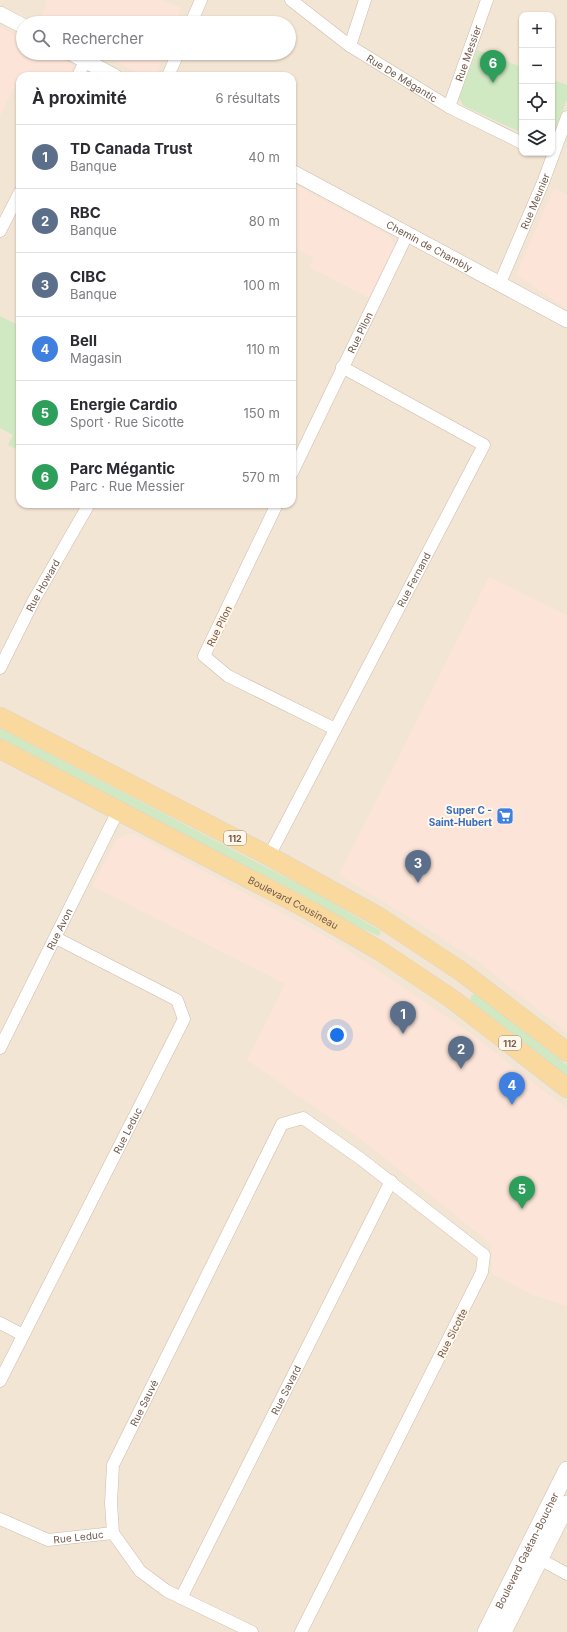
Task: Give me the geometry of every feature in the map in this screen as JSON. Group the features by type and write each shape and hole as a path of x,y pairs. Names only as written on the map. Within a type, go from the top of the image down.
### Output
{"main road":[{"name":"112","path":"0,717 269,856 362,908 425,947 501,1000 567,1052"},
{"name":"Boulevard Cousineau","path":"0,749 311,911 374,948 458,1003 567,1088"},
{"name":"Boulevard Gaétan-Boucher","path":"486,1632 567,1470"},
{"name":"Boulevard Gaétan-Boucher","path":"503,1632 567,1504"}],"street":[{"path":"194,16 200,0"},
{"name":"Rue De Mégantic","path":"291,0 350,46 449,107 519,142"},
{"path":"350,46 365,0"},
{"name":"Rue Messier","path":"449,107 488,0"},
{"path":"0,14 16,22"},
{"path":"170,72 175,60"},
{"path":"80,72 85,61 106,72"},
{"name":"Rue Meunier","path":"555,140 567,117"},
{"name":"Rue Meunier","path":"500,283 547,156"},
{"name":"Chemin de Chambly","path":"296,174 567,320"},
{"path":"0,231 16,200"},
{"name":"Rue Pilon","path":"296,465 408,235"},
{"name":"Rue Fernand","path":"269,856 484,445 342,368"},
{"name":"Rue Howard","path":"0,668 34,600 87,508"},
{"name":"Rue Pilon","path":"275,508 204,656 228,676 335,729"},
{"name":"Rue Avon","path":"0,1048 118,811"},
{"name":"Rue Leduc","path":"0,1381 184,1019 177,1000 56,938"},
{"name":"Rue Sicotte","path":"282,1124 303,1118 390,1181 484,1255 482,1272 301,1632"},
{"name":"Rue Sauvé","path":"113,1534 111,1503 113,1465 282,1124"},
{"name":"Rue Savard","path":"181,1598 390,1181"},
{"path":"0,1323 23,1335"},
{"name":"Rue Leduc","path":"0,1519 48,1540 113,1534"},
{"path":"113,1534 140,1571 167,1591 252,1632"},
{"path":"540,1559 567,1574"}],"shaded area":[{"path":"0,0 567,0 567,1632 0,1632"},
{"path":"47,0 161,0 181,8 178,16 42,16"},
{"path":"0,27 16,35 16,60 62,60 74,66 71,72 16,72 16,86 0,116"},
{"path":"113,60 162,60 157,72 136,72"},
{"path":"296,185 391,237 395,246 369,298 309,267 314,258 296,248"},
{"path":"554,188 567,194 567,310 516,274"},
{"path":"489,577 567,615 567,1033 480,963 422,925 339,875"},
{"path":"132,833 334,941 469,1032 567,1109 567,1306 533,1295 492,1274 491,1244 362,1140 247,1060 285,984 92,886 117,839"}],"green space":[{"path":"477,50 519,66 519,132 464,106 459,98"},
{"path":"555,80 567,85 567,99 555,132"},
{"path":"0,316 16,324 16,449 8,445 13,435 0,428"},
{"path":"0,728 316,893 381,931 379,936 358,927 304,896 0,739"},
{"path":"475,993 567,1065 567,1076 470,1000 471,996"}],"place":[{"name":"Parc Mégantic","path":"493,83"},
{"name":"Super C - Saint-Hubert","path":"505,816"},
{"name":"CIBC","path":"418,883"},
{"name":"TD Canada Trust","path":"403,1034"},
{"name":"RBC","path":"461,1069"},
{"name":"Bell","path":"512,1105"},
{"name":"Energie Cardio","path":"522,1209"}]}
